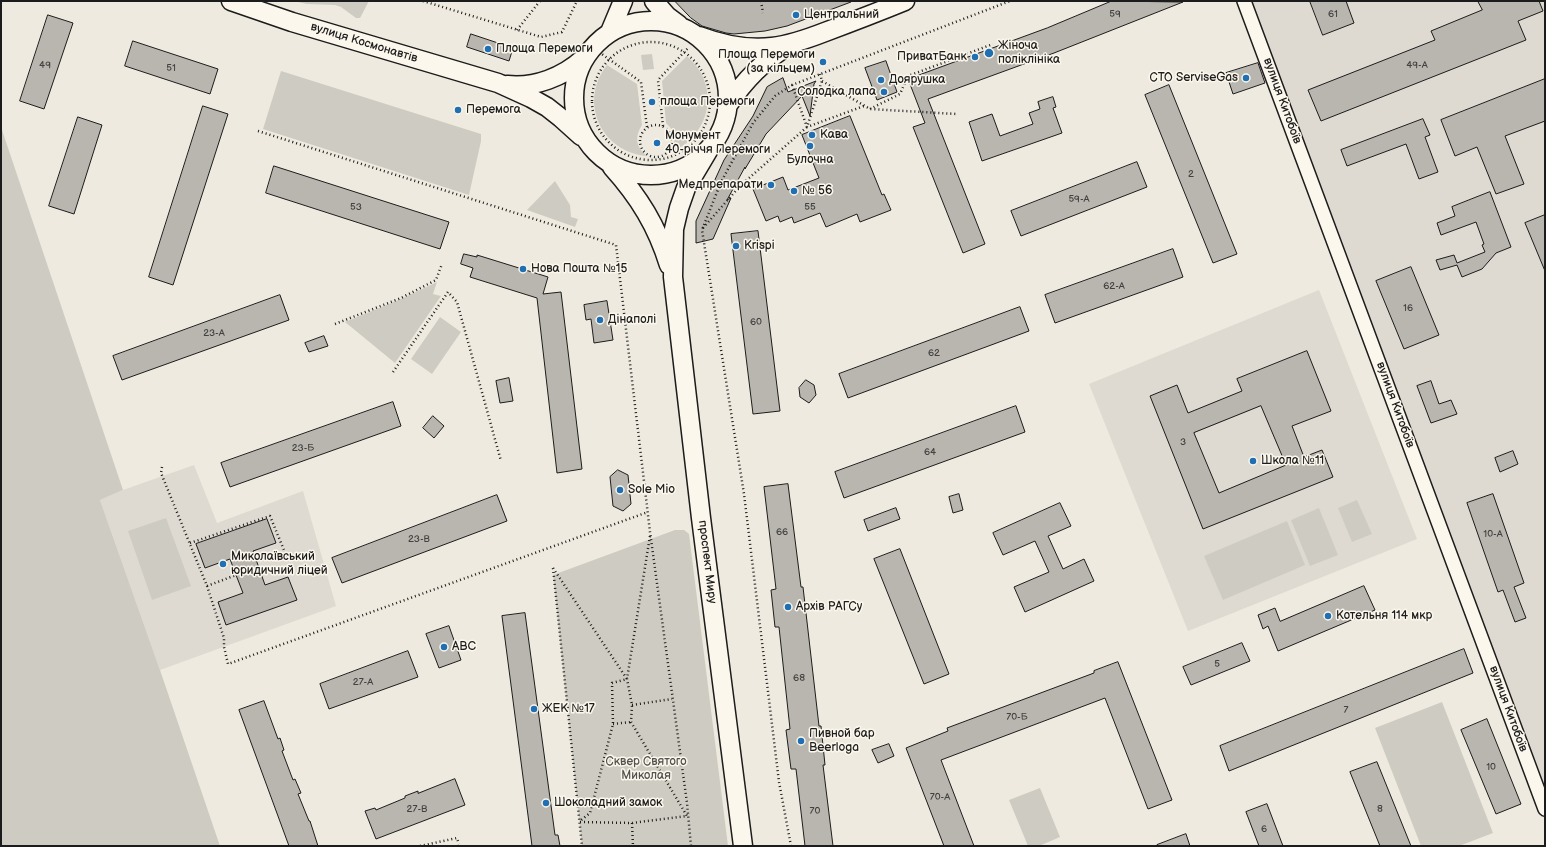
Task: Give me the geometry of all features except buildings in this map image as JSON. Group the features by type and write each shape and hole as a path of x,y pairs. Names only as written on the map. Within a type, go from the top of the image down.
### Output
{"main road":[{"name":"вулиця Космонавтів","path":"231,1 308,26 498,83 547,107 561,118 608,163"},
{"path":"610,32 623,1"},
{"path":"654,1 667,16 692,33 714,54 723,70 728,87 728,105"},
{"path":"610,32 627,24 646,21 665,22 713,41 738,46 771,47 792,44 905,1"},
{"name":"вулиця Космонавтів","path":"498,83 525,85 551,79 575,66 610,32"},
{"path":"728,105 743,84 762,65 792,44"},
{"path":"587,143 577,122 573,100 576,78 589,52"},
{"name":"проспект Миру","path":"728,105 722,130 686,188 679,208 674,229 673,277 701,518 743,846"},
{"path":"608,163 639,175 660,175 686,167 708,151"},
{"name":"проспект Миру","path":"608,163 628,184 645,208 658,233 673,277"}],"street":[{"name":"вулиця Китобоїв","path":"1244,1 1545,809"}],"path":[{"path":"423,1 541,36 562,32 577,1"},
{"path":"517,30 540,1"},
{"path":"761,1 763,14"},
{"path":"791,846 779,782 744,494 702,230 721,182 753,123 775,96 792,84 1010,1"},
{"path":"663,126 658,80 684,52 692,33"},
{"path":"650,42 668,44 684,52 697,65 706,80 710,98 708,116 700,132 695,139 681,151 665,157 651,158 628,155 618,150 597,124 593,112 593,90 599,74 615,54 627,47 650,42"},
{"path":"870,109 900,94 908,76 993,44"},
{"path":"589,52 609,60 641,82 646,127 640,137 640,143 642,148 651,158"},
{"path":"807,127 822,81 820,74"},
{"path":"822,81 870,109 957,114"},
{"path":"792,84 807,127"},
{"path":"702,230 740,186 807,127 864,106"},
{"path":"646,127 654,124 663,126 669,130 672,140 671,147 665,157"},
{"path":"258,131 616,245 650,532 691,846"},
{"path":"335,324 400,298 436,280 442,264"},
{"path":"393,372 448,292 457,302 501,461"},
{"path":"162,467 161,473 207,586 224,638 224,647 228,664 648,512"},
{"path":"190,543 270,516 288,560"},
{"path":"650,532 627,680 632,705 630,722 687,816"},
{"path":"582,846 553,568 627,680"},
{"path":"207,586 236,575"},
{"path":"580,822 590,813 613,724 612,683 627,680"},
{"path":"632,705 672,699"},
{"path":"613,724 630,722"},
{"path":"580,822 632,823 687,816"},
{"path":"632,823 633,846"},
{"path":"420,846 457,838 459,844"}],"shaded area":[{"path":"1252,1 1545,1 1545,791"},
{"name":"Школа №11","path":"1319,290 1417,539 1188,631 1089,384"},
{"name":"Миколаївський юридичний ліцей","path":"194,465 217,523 303,491 336,606 160,670 100,500 123,490"}],"green space":[{"path":"293,1 369,1 360,18 356,18 341,7 335,5 307,4"},
{"path":"652,54 654,69 643,70 641,55"},
{"path":"687,56 701,73 706,85 708,97 707,109 698,131 690,140 669,153 672,149 674,138 672,130 666,123 662,81"},
{"path":"607,65 637,84 642,125 639,129 637,142 640,149 647,156 631,152 617,145 606,135 599,123 595,109 595,94 599,79"},
{"path":"281,71 481,134 481,141 469,195 263,129"},
{"path":"1,127 123,490 100,500 220,846 1,846"},
{"path":"555,181 570,205 571,217 578,219 575,227 527,210"},
{"path":"437,282 433,294 441,296 395,363 345,322 401,299"},
{"path":"440,317 461,332 432,374 411,359"},
{"path":"1357,500 1372,534 1352,542 1338,508"},
{"path":"1319,508 1338,555 1310,566 1291,520"},
{"path":"166,518 191,586 152,600 128,531"},
{"path":"1287,521 1305,565 1223,600 1204,556"},
{"name":"Сквер Святого Миколая","path":"675,530 684,530 689,534 728,846 582,846 553,575"},
{"path":"1442,702 1493,833 1459,846 1421,846 1375,728"},
{"path":"1040,788 1060,837 1039,846 1028,846 1009,800"}],"place":[{"name":"Центральний","path":"796,15"},
{"name":"Площа Перемоги","path":"488,49"},
{"name":"Жіноча поліклініка","path":"989,53"},
{"name":"ПриватБанк","path":"975,57"},
{"name":"Площа Перемоги (за кільцем)","path":"823,62"},
{"name":"СТО ServiseGas","path":"1246,78"},
{"name":"Доярушка","path":"881,80"},
{"name":"Солодка лапа","path":"884,92"},
{"name":"площа Перемоги","path":"652,102"},
{"name":"Перемога","path":"458,110"},
{"name":"Кава","path":"812,135"},
{"name":"Монумент 40-річчя Перемоги","path":"657,143"},
{"name":"Булочна","path":"810,146"},
{"name":"Медпрепарати","path":"771,185"},
{"name":"№ 56","path":"794,191"},
{"name":"Krispi","path":"736,246"},
{"name":"Нова Пошта №15","path":"523,269"},
{"name":"Дінаполі","path":"600,320"},
{"name":"Школа №11","path":"1253,461"},
{"name":"Sole Mio","path":"620,490"},
{"name":"Миколаївський юридичний ліцей","path":"223,564"},
{"name":"Архів РАГСу","path":"788,607"},
{"name":"Котельня 114 мкр","path":"1328,616"},
{"name":"ABC","path":"444,647"},
{"name":"ЖЕК №17","path":"534,709"},
{"name":"Пивной бар Beerloga","path":"801,741"},
{"name":"Шоколадний замок","path":"546,803"}]}
